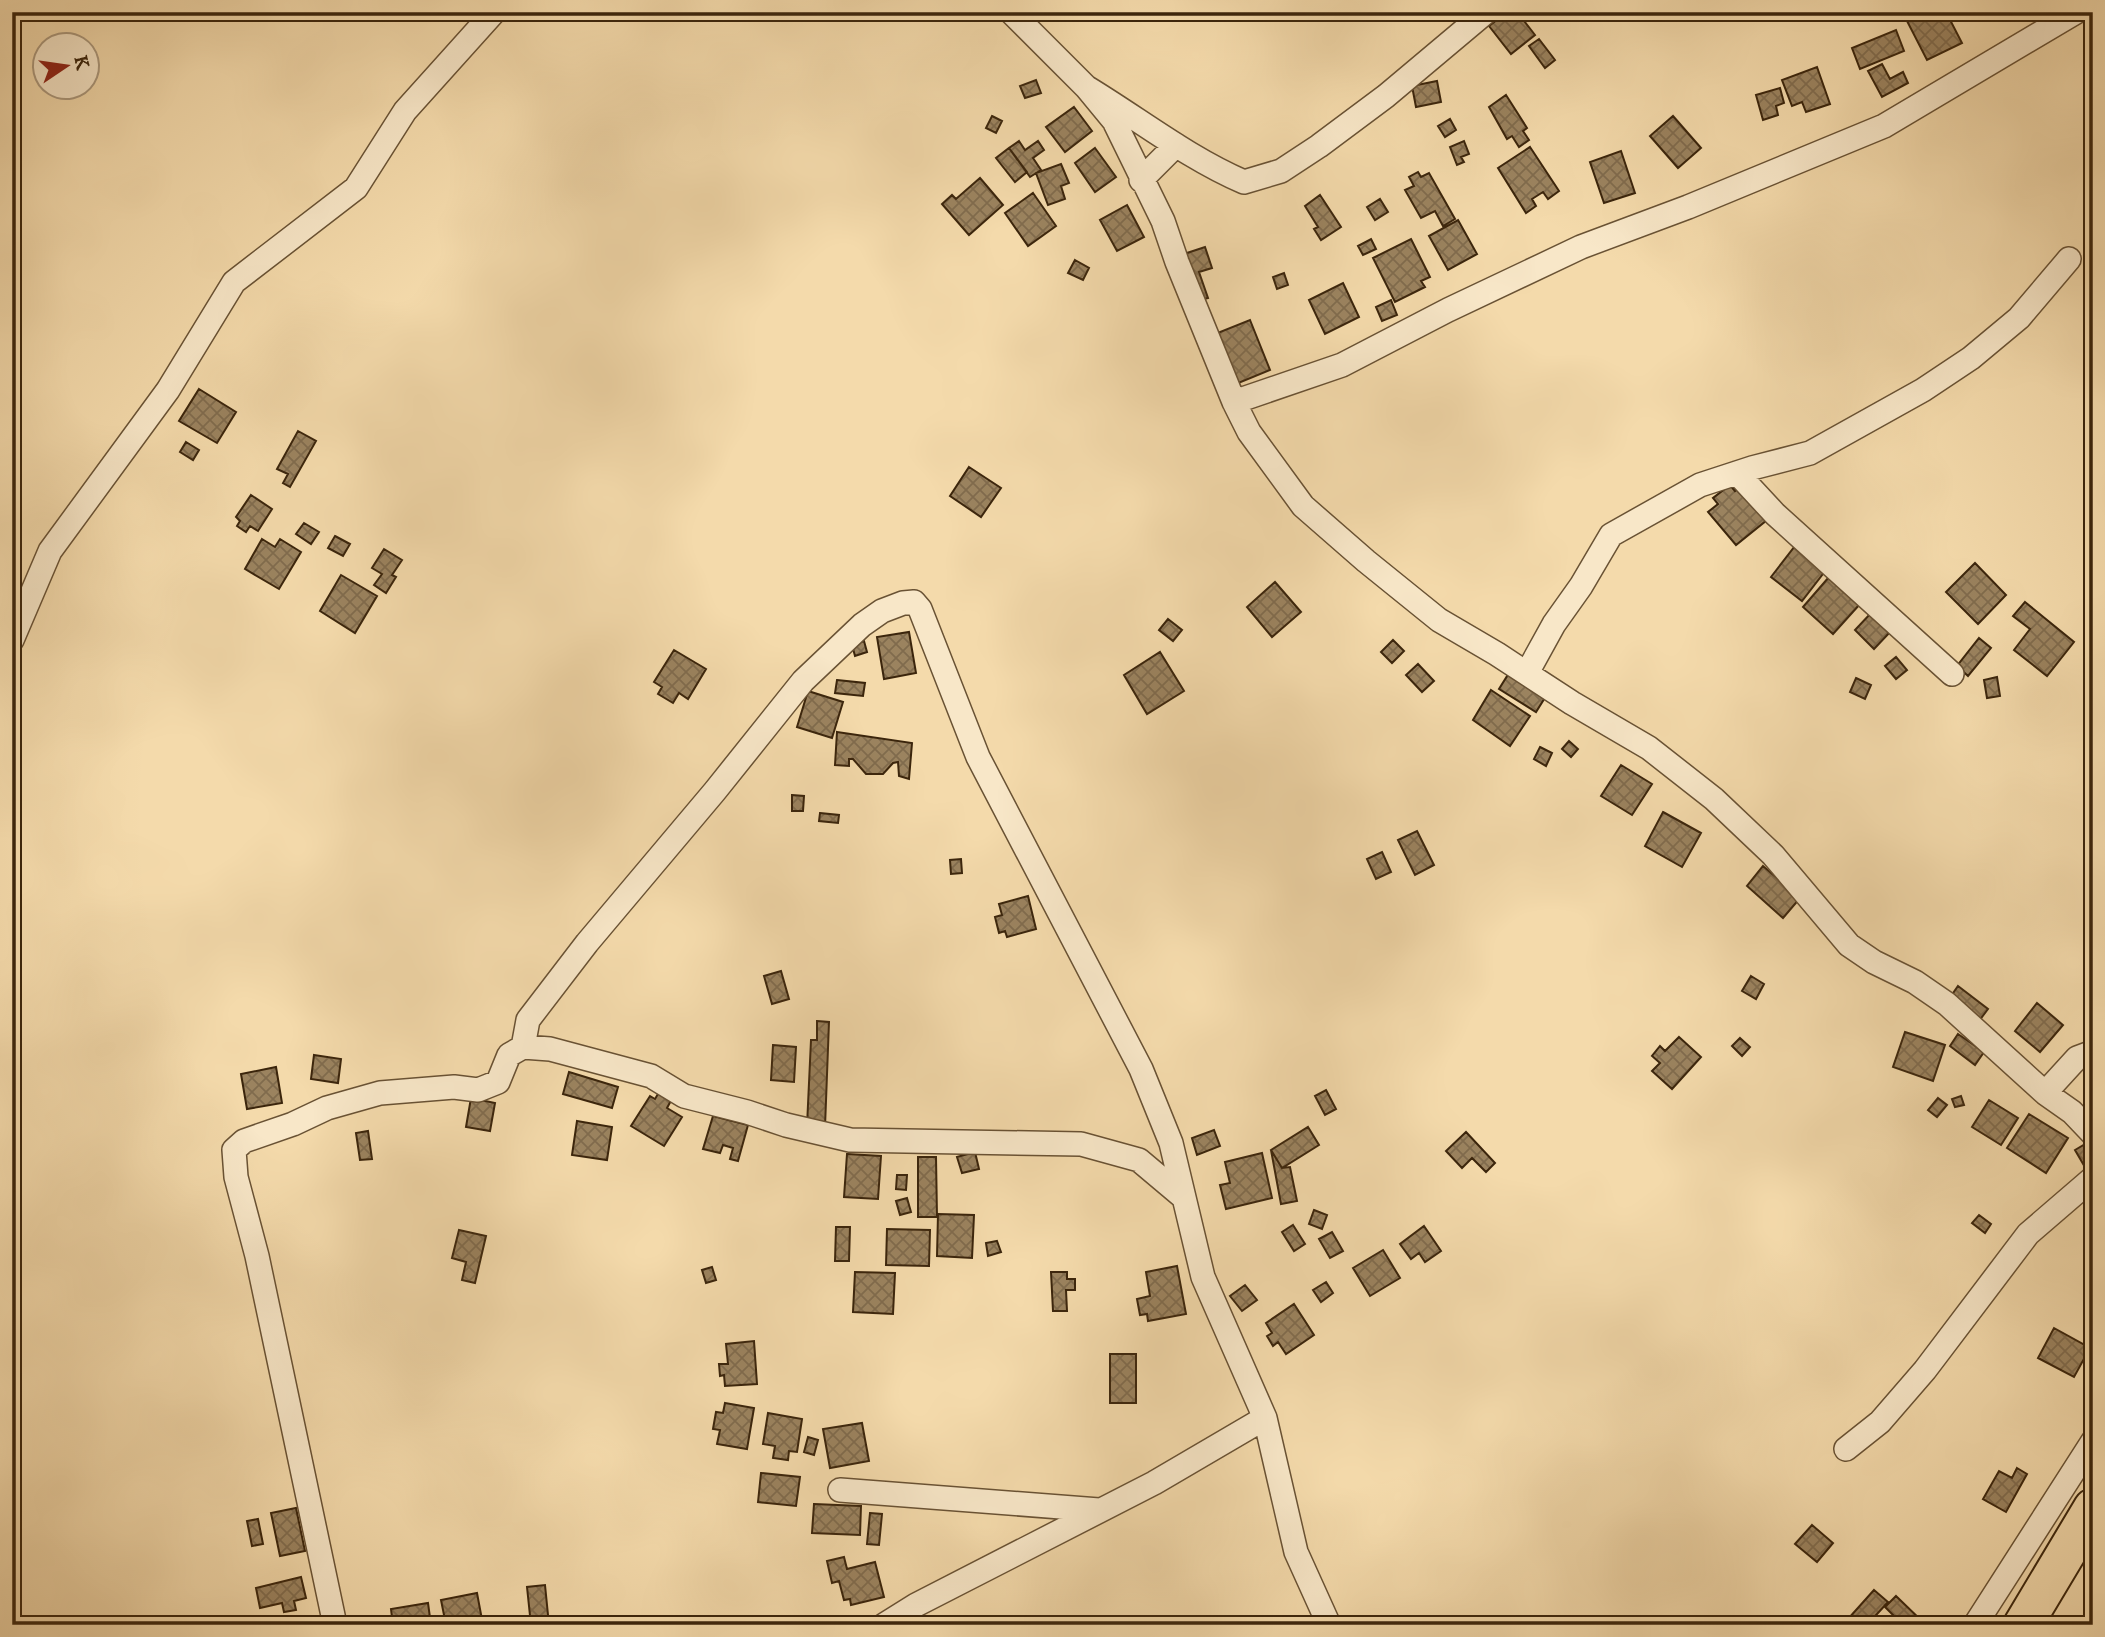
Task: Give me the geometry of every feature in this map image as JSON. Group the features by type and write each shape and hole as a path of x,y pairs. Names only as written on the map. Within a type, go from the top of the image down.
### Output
{"highway":[{"path":"2023,1625 2093,1508"}],"street":[{"path":"12,640 50,551 167,390 234,282 356,188 405,111 494,12"},
{"path":"1011,12 1086,87 1114,121 1163,220 1177,262 1249,432 1303,506 1439,621 1649,748 1714,799 1773,855 1849,945 1874,962 1915,982 1947,1004 2045,1093 2072,1112 2093,1134"},
{"path":"1086,87 1213,169 1244,183 1281,171 1386,96 1486,12"},
{"path":"1234,401 1342,365 1448,310 1581,247 1688,207 1884,126 2076,12"},
{"path":"1141,180 1176,145"},
{"path":"1527,673 1554,624 1581,586 1611,535 1700,485 1810,453 1923,390 1971,358 2019,318 2069,259"},
{"path":"1737,473 1784,523 1952,674"},
{"path":"523,1047 528,1020 587,943 715,791 785,702 834,649 862,625 882,611 903,603 914,603 920,609 978,757 1141,1069 1171,1143 1203,1277 1265,1418 1296,1552 1329,1625"},
{"path":"335,1625 257,1256 236,1177 234,1150 244,1141 293,1124 327,1108 380,1093 454,1087 478,1090 498,1082 509,1055 523,1047 550,1049 651,1076 684,1096 850,1140 1082,1144 1139,1160 1183,1197"},
{"path":"2045,1093 2077,1058 2093,1052"},
{"path":"1846,1449 1880,1422 1925,1370 2028,1234 2093,1178"},
{"path":"884,1625 916,1605 1154,1483 1265,1418"},
{"path":"1975,1625 2093,1441"},
{"path":"840,1490 1101,1510"}],"building":[{"path":"1507,12 1517,12 1535,35 1511,54 1489,26"},
{"path":"1925,12 1946,12 1962,43 1927,60 1907,21"},
{"path":"1998,12 2016,12 2001,19"},
{"path":"1896,30 1904,51 1860,69 1852,48"},
{"path":"1539,39 1555,60 1545,68 1529,46"},
{"path":"1882,64 1890,79 1903,72 1908,83 1882,97 1868,71"},
{"path":"1817,67 1830,104 1806,112 1802,102 1792,106 1782,80"},
{"path":"1036,80 1041,93 1025,98 1020,86"},
{"path":"1437,81 1441,102 1416,107 1412,86"},
{"path":"1780,88 1784,103 1776,106 1778,115 1763,120 1756,95"},
{"path":"1506,95 1527,128 1523,131 1529,140 1519,147 1512,136 1507,139 1489,107"},
{"path":"1074,107 1092,131 1065,152 1046,127"},
{"path":"992,116 1002,121 996,133 986,128"},
{"path":"1673,116 1701,148 1678,168 1650,136"},
{"path":"1450,119 1456,130 1445,137 1438,126"},
{"path":"1019,141 1025,150 1038,141 1044,150 1033,158 1041,170 1030,177 1009,148"},
{"path":"1464,141 1469,154 1461,157 1464,162 1457,165 1450,147"},
{"path":"1530,147 1559,191 1548,199 1543,192 1532,199 1536,206 1526,213 1498,168"},
{"path":"1009,148 1027,172 1015,182 996,158"},
{"path":"1095,148 1116,177 1095,192 1075,163"},
{"path":"1621,151 1635,193 1604,203 1590,162"},
{"path":"1061,164 1069,183 1061,186 1065,199 1048,205 1036,173"},
{"path":"1418,172 1421,177 1429,173 1455,219 1443,226 1435,211 1421,218 1405,190 1414,186 1409,177"},
{"path":"980,178 1003,205 969,235 942,204 952,195 956,199"},
{"path":"1033,193 1056,226 1028,246 1005,213"},
{"path":"1320,195 1341,227 1321,240 1314,229 1318,227 1305,206"},
{"path":"1380,199 1388,212 1375,220 1367,207"},
{"path":"1127,205 1144,237 1117,251 1100,220"},
{"path":"1458,220 1477,254 1448,270 1429,236"},
{"path":"1371,239 1376,249 1363,255 1358,246"},
{"path":"1411,239 1430,277 1421,281 1425,287 1395,302 1373,258"},
{"path":"1205,247 1212,268 1199,272 1208,298 1199,300 1184,254"},
{"path":"1075,260 1089,268 1083,280 1068,273"},
{"path":"1284,273 1288,285 1277,289 1273,277"},
{"path":"1343,283 1359,317 1325,334 1309,300"},
{"path":"1391,300 1397,315 1382,321 1376,307"},
{"path":"1250,320 1270,370 1236,384 1215,334"},
{"path":"199,389 236,412 217,443 179,421"},
{"path":"298,431 316,441 290,487 283,483 288,474 277,469"},
{"path":"186,442 199,450 193,460 180,452"},
{"path":"969,467 1001,488 981,517 950,496"},
{"path":"1730,485 1735,491 1740,487 1767,520 1736,545 1708,512 1718,504 1713,498"},
{"path":"251,495 272,509 258,531 250,526 246,532 237,526 240,521 236,517"},
{"path":"304,523 319,532 311,544 296,534"},
{"path":"335,536 350,544 343,556 328,548"},
{"path":"262,539 275,547 280,539 301,552 279,589 245,569"},
{"path":"1795,546 1826,570 1802,601 1771,577"},
{"path":"384,549 402,560 392,575 396,577 386,593 374,585 382,574 372,568"},
{"path":"1975,563 2006,595 1978,624 1946,592"},
{"path":"341,575 377,596 355,633 320,611"},
{"path":"1829,577 1860,604 1833,634 1803,607"},
{"path":"1275,582 1301,612 1272,637 1247,607"},
{"path":"2025,602 2074,642 2047,676 2014,650 2030,629 2013,616"},
{"path":"1872,612 1891,631 1874,649 1855,630"},
{"path":"1168,619 1182,630 1173,641 1159,630"},
{"path":"909,632 916,673 884,679 877,637"},
{"path":"1979,638 1991,648 1968,676 1957,666"},
{"path":"1393,640 1404,651 1392,663 1381,652"},
{"path":"864,641 867,652 855,656 852,645"},
{"path":"674,650 706,669 688,699 679,693 673,703 658,694 662,687 654,682"},
{"path":"1160,652 1184,691 1147,714 1124,675"},
{"path":"1896,657 1907,670 1896,679 1885,666"},
{"path":"1418,664 1434,681 1422,692 1406,675"},
{"path":"1509,673 1546,696 1536,712 1499,689"},
{"path":"1997,677 2000,696 1987,698 1984,680"},
{"path":"1856,678 1871,685 1865,699 1850,692"},
{"path":"837,680 865,683 863,696 835,693"},
{"path":"1491,690 1530,716 1510,746 1473,720"},
{"path":"808,691 843,702 832,738 797,727"},
{"path":"837,732 912,743 909,779 899,776 898,762 893,763 883,774 866,774 853,759 849,759 849,766 835,765"},
{"path":"1569,741 1578,749 1571,757 1562,749"},
{"path":"1540,747 1552,753 1546,766 1534,759"},
{"path":"1621,765 1652,784 1632,815 1601,796"},
{"path":"792,795 804,796 803,811 792,811"},
{"path":"1663,812 1701,833 1682,867 1645,846"},
{"path":"820,813 839,815 838,823 819,821"},
{"path":"1417,831 1434,865 1415,875 1398,840"},
{"path":"1382,852 1391,872 1376,879 1367,859"},
{"path":"961,859 962,873 951,874 950,860"},
{"path":"1763,866 1800,898 1783,918 1747,886"},
{"path":"1028,896 1036,929 1007,937 1005,931 999,933 995,917 1002,915 999,904"},
{"path":"781,971 789,999 772,1004 764,976"},
{"path":"1751,976 1764,984 1756,999 1742,991"},
{"path":"1958,986 1988,1009 1979,1021 1949,999"},
{"path":"2037,1003 2063,1025 2040,1052 2015,1031"},
{"path":"817,1021 829,1022 825,1127 807,1126 811,1040 817,1040"},
{"path":"1905,1032 1945,1045 1933,1081 1893,1067"},
{"path":"1958,1034 1984,1052 1975,1065 1950,1046"},
{"path":"1679,1037 1701,1057 1672,1089 1652,1071 1660,1063 1652,1056 1660,1046 1665,1051"},
{"path":"1740,1038 1750,1047 1742,1056 1732,1046"},
{"path":"773,1045 796,1047 794,1082 771,1080"},
{"path":"314,1055 341,1059 338,1083 311,1079"},
{"path":"276,1067 282,1103 247,1109 241,1074"},
{"path":"569,1072 618,1087 612,1108 563,1094"},
{"path":"661,1089 673,1097 667,1108 682,1117 664,1146 631,1126 650,1096 655,1099"},
{"path":"1326,1090 1336,1109 1325,1115 1315,1096"},
{"path":"1961,1096 1964,1105 1955,1107 1952,1099"},
{"path":"471,1098 495,1103 490,1131 466,1127"},
{"path":"1938,1098 1947,1105 1937,1117 1928,1110"},
{"path":"1989,1100 2018,1118 2001,1145 1972,1127"},
{"path":"2029,1114 2068,1138 2046,1173 2007,1148"},
{"path":"713,1116 748,1125 738,1161 730,1159 733,1148 723,1145 720,1153 703,1149"},
{"path":"577,1121 612,1127 607,1160 572,1155"},
{"path":"1308,1127 1319,1145 1282,1168 1271,1150"},
{"path":"1214,1130 1220,1146 1197,1155 1192,1138"},
{"path":"368,1131 372,1159 360,1160 356,1133"},
{"path":"1466,1132 1495,1163 1486,1172 1472,1158 1462,1168 1446,1151"},
{"path":"2092,1140 2093,1165 2086,1169 2075,1150"},
{"path":"1271,1150 1282,1168 1290,1167 1297,1201 1281,1204"},
{"path":"975,1152 979,1169 962,1173 957,1157"},
{"path":"1262,1153 1272,1198 1226,1209 1220,1185 1230,1183 1225,1162"},
{"path":"847,1154 881,1156 878,1199 844,1197"},
{"path":"918,1157 936,1157 937,1217 918,1217"},
{"path":"897,1175 907,1175 906,1190 896,1189"},
{"path":"907,1198 911,1212 900,1215 896,1201"},
{"path":"1314,1210 1327,1215 1322,1229 1309,1224"},
{"path":"938,1214 974,1215 972,1258 937,1256"},
{"path":"1979,1215 1991,1224 1985,1233 1972,1223"},
{"path":"1293,1225 1305,1244 1294,1251 1282,1232"},
{"path":"1424,1226 1441,1251 1425,1262 1419,1253 1411,1259 1400,1244"},
{"path":"836,1227 850,1227 849,1261 835,1261"},
{"path":"887,1229 930,1230 929,1266 886,1265"},
{"path":"459,1230 486,1236 475,1283 462,1280 466,1262 452,1258"},
{"path":"1332,1232 1343,1251 1330,1258 1319,1239"},
{"path":"997,1241 1001,1252 988,1256 986,1243"},
{"path":"1383,1250 1400,1278 1370,1296 1353,1268"},
{"path":"1177,1266 1186,1314 1148,1321 1147,1314 1140,1315 1137,1299 1150,1296 1146,1272"},
{"path":"712,1267 716,1280 706,1283 702,1270"},
{"path":"855,1272 895,1273 893,1314 853,1312"},
{"path":"1051,1272 1067,1272 1067,1279 1075,1279 1075,1290 1066,1290 1067,1311 1053,1311"},
{"path":"1326,1282 1333,1293 1321,1302 1313,1290"},
{"path":"1245,1285 1257,1300 1242,1311 1230,1296"},
{"path":"1294,1304 1314,1335 1286,1354 1278,1342 1273,1346 1267,1336 1272,1333 1266,1323"},
{"path":"2054,1328 2090,1348 2074,1377 2038,1358"},
{"path":"754,1341 757,1384 725,1386 724,1375 720,1376 719,1364 728,1364 726,1344"},
{"path":"1110,1354 1136,1354 1136,1403 1110,1403"},
{"path":"725,1403 754,1408 747,1449 717,1444 720,1430 713,1429 716,1412 723,1413"},
{"path":"768,1413 802,1419 797,1452 789,1451 788,1460 773,1458 775,1446 763,1444"},
{"path":"862,1423 869,1461 830,1468 823,1429"},
{"path":"808,1437 818,1440 814,1455 804,1452"},
{"path":"2017,1468 2027,1474 2006,1512 1983,1499 1999,1471 2012,1478"},
{"path":"761,1473 800,1477 796,1506 758,1502"},
{"path":"814,1504 861,1506 860,1535 812,1533"},
{"path":"296,1508 305,1551 280,1556 271,1513"},
{"path":"870,1513 882,1514 879,1545 867,1544"},
{"path":"258,1519 263,1544 252,1546 247,1521"},
{"path":"1812,1525 1833,1543 1817,1562 1795,1544"},
{"path":"844,1557 847,1569 875,1562 884,1597 851,1605 850,1599 844,1600 839,1581 832,1583 827,1561"},
{"path":"301,1577 306,1598 294,1601 296,1610 284,1612 282,1603 260,1608 256,1588"},
{"path":"545,1585 549,1625 531,1625 527,1587"},
{"path":"1874,1590 1888,1602 1867,1625 1854,1625 1848,1619"},
{"path":"477,1593 483,1625 446,1625 441,1600"},
{"path":"1896,1596 1926,1625 1903,1625 1885,1607"},
{"path":"428,1603 431,1625 393,1625 391,1609"}]}
